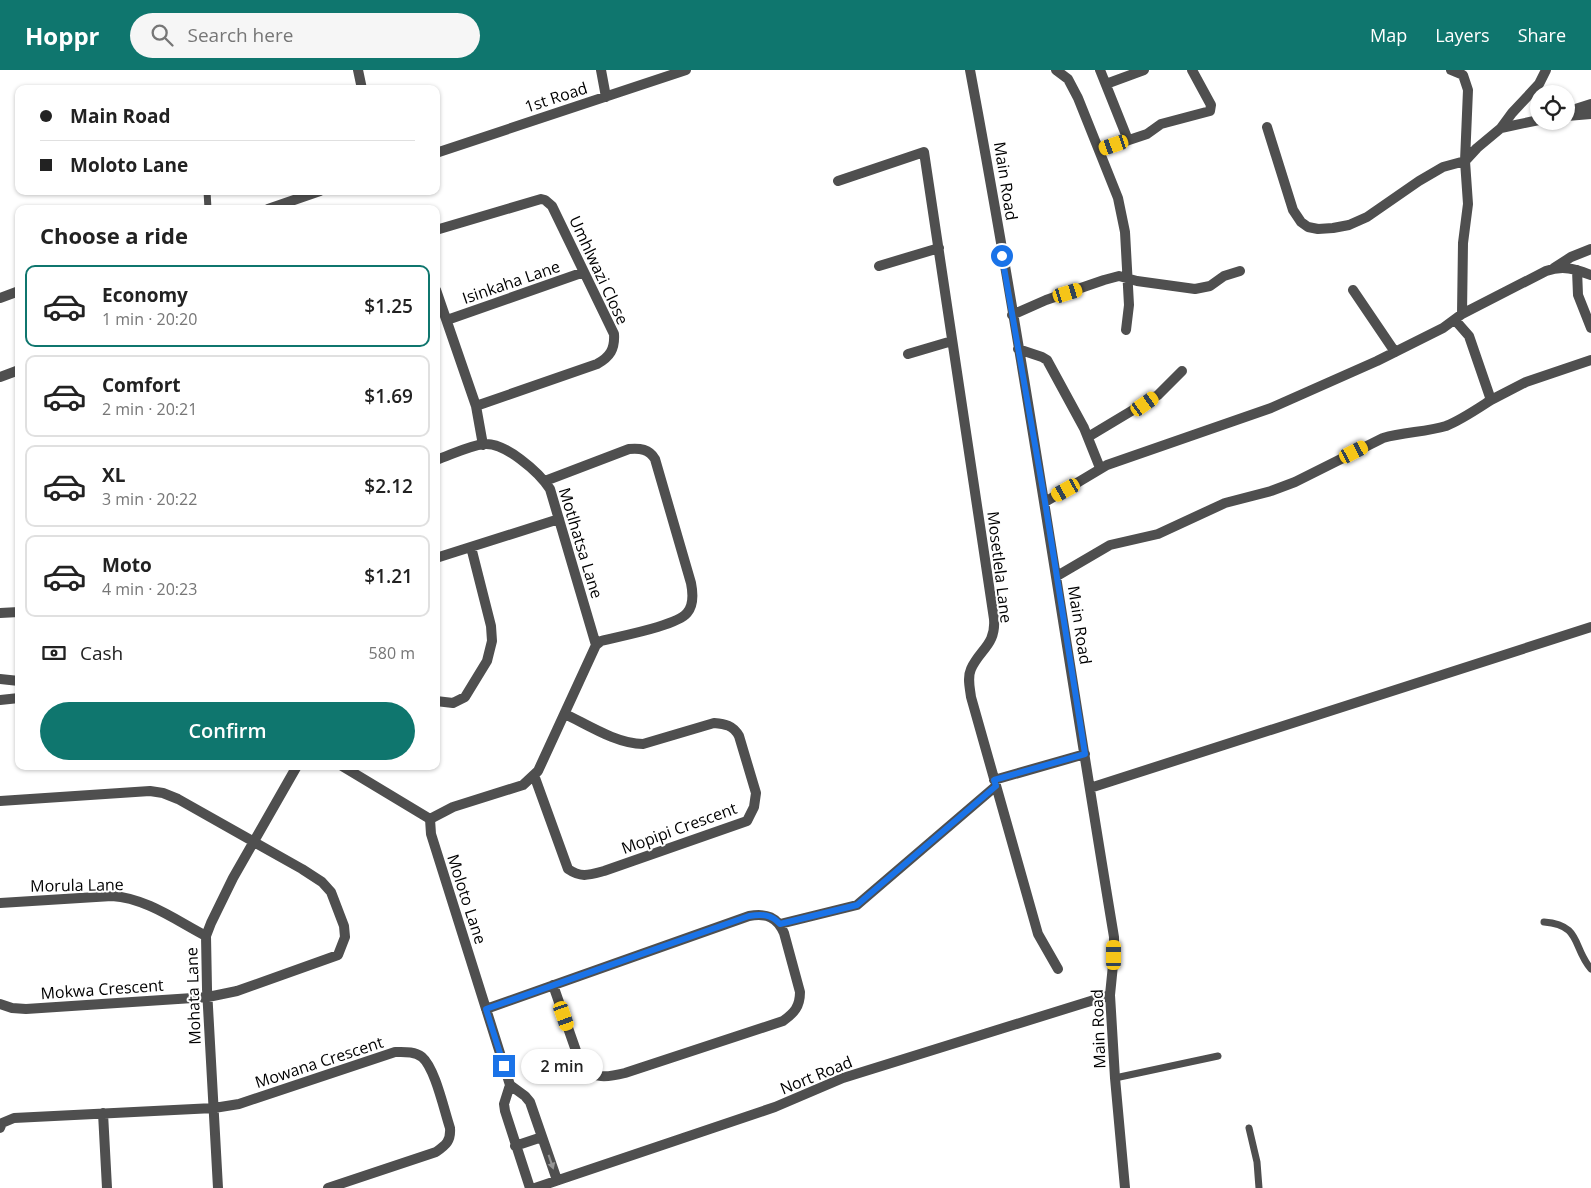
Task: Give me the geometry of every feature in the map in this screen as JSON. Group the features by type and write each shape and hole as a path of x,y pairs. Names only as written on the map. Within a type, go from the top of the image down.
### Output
{"street":[{"path":"358,70 361,85"},
{"path":"602,70 606,96"},
{"name":"1st Road","path":"440,152 686,70"},
{"name":"Main Road","path":"970,70 991,179 1012,315 1045,502 1114,938 1110,995 1114,1078 1124,1188"},
{"path":"1056,70 1068,80 1118,198 1126,238 1129,304 1126,330"},
{"path":"1100,70 1128,140"},
{"path":"1106,84 1144,70"},
{"path":"1099,150 1147,134 1161,124 1210,111 1211,105 1192,70"},
{"path":"1451,70 1463,75 1468,90 1465,161 1468,204 1459,317 1469,336 1491,400"},
{"path":"1266,127 1293,210 1300,222 1308,227 1318,229 1349,225 1368,217 1419,180 1443,167 1465,161 1501,128 1539,84 1546,70"},
{"path":"1575,110 1591,104"},
{"path":"1575,114 1591,114"},
{"path":"1501,128 1530,122"},
{"name":"Mosetlela Lane","path":"838,181 924,152 994,628 991,639 971,670 969,682 971,697 1038,934 1058,969"},
{"path":"280,205 308,195"},
{"name":"Umhlwazi Close","path":"440,229 545,200 552,206 614,334 613,348 610,355 597,364 476,406"},
{"path":"879,266 939,248"},
{"path":"1045,502 1077,484 1100,468 1271,408 1395,352 1438,331 1459,317 1554,268 1571,257 1591,249"},
{"path":"1554,268 1561,267 1577,270 1591,275"},
{"path":"1577,270 1578,295 1591,328"},
{"path":"1012,315 1046,300 1119,276 1137,281 1195,289 1210,286 1224,276 1240,271"},
{"name":"Isinkaha Lane","path":"447,320 584,272"},
{"path":"1353,290 1395,352"},
{"path":"0,298 15,293"},
{"path":"440,301 476,406 483,445 440,459"},
{"path":"908,354 952,341"},
{"path":"1018,350 1047,360 1088,437 1100,468"},
{"path":"1057,576 1110,545 1158,534 1225,503 1271,491 1309,475 1384,438 1446,425 1526,382 1591,360"},
{"path":"0,376 15,371"},
{"path":"1088,437 1158,395 1182,371"},
{"name":"Motlhatsa Lane","path":"483,445 495,446 516,456 530,466 550,489 596,645"},
{"path":"349,770 430,819 453,807 523,785 538,771 596,645 605,640 673,621 688,612 692,603 692,589 655,459 650,452 644,449 629,449 545,481"},
{"path":"440,557 559,519"},
{"path":"440,701 453,703 465,697 487,661 492,642 491,626 471,547"},
{"path":"0,613 15,612"},
{"path":"1090,788 1591,627"},
{"path":"0,679 15,681"},
{"path":"0,700 15,698"},
{"name":"Mopipi Crescent","path":"534,775 568,869 586,876 747,821 754,807 756,793 739,736 735,729 726,724 714,723 643,744 635,744 624,742 565,714"},
{"path":"780,924 857,905 995,783 1085,754"},
{"name":"Mohata Lane","path":"218,1188 206,936 210,923 295,770"},
{"path":"0,801 150,791 178,799 254,843"},
{"name":"Moloto Lane","path":"430,819 430,834 510,1085"},
{"name":"Mokwa Crescent","path":"0,1004 12,1008 26,1009 208,997 237,991 338,955 345,938 344,926 331,892 322,882 302,869 254,843"},
{"name":"Morula Lane","path":"0,903 112,896 124,897 138,901 206,936"},
{"path":"486,1009 553,985 749,916 768,915 780,924 784,933 800,992 800,1000 794,1013 783,1022 613,1076 594,1075 586,1072 581,1065 553,985"},
{"name":"Nort Road","path":"535,1188 774,1107 843,1078 1110,995"},
{"name":"Mowana Crescent","path":"0,1128 2,1124 14,1118 214,1108 239,1104 396,1052 412,1052 421,1056 431,1069 450,1128 451,1136 446,1144 436,1152 328,1188"},
{"path":"530,1188 515,1146 504,1104 510,1085 530,1102 557,1180"},
{"path":"103,1113 107,1188"},
{"path":"515,1146 542,1137"}],"lane":[{"path":"1544,922 1559,923 1575,935 1585,962 1591,968"},
{"path":"1114,1078 1218,1056"},
{"path":"1249,1128 1257,1162 1259,1188"}],"route":[{"path":"504,1066 486,1009 749,916 758,914 768,915 780,924 857,905 996,786 994,780 1085,754 1045,502 1002,256"}]}
